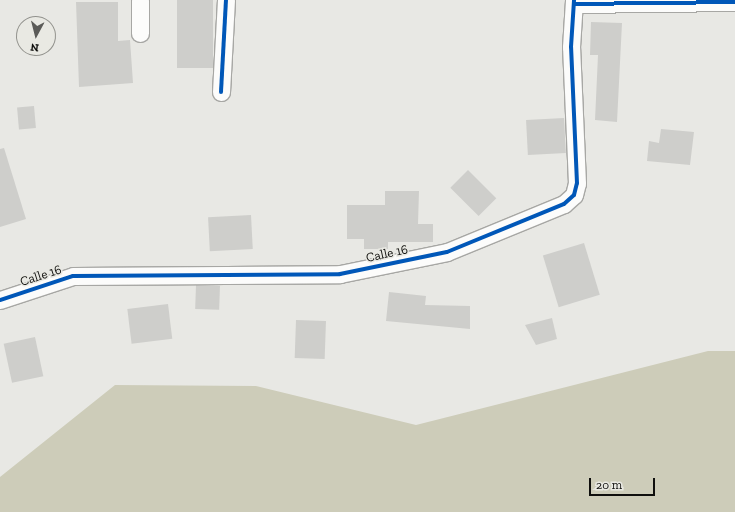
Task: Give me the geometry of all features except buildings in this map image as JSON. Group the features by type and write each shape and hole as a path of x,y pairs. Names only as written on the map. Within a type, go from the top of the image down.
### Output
{"street":[{"path":"140,0 140,33"},
{"path":"220,92 226,0"},
{"path":"574,2 735,2"},
{"name":"Calle 16","path":"0,300 73,276 340,274 447,252 564,204 574,195 577,183 571,47 574,2"}],"green space":[{"path":"708,351 735,351 735,512 0,512 0,477 115,385 256,386 416,425"}],"cycle path":[{"path":"221,92 226,0"},
{"path":"0,300 73,276 340,274 447,252 564,204 574,195 577,183 571,47 574,0"},
{"path":"574,4 735,2"}]}
